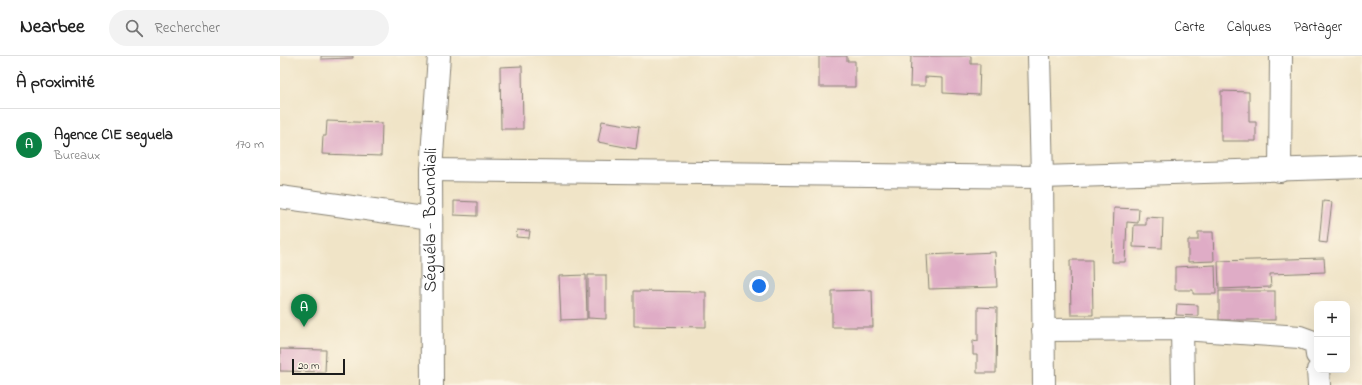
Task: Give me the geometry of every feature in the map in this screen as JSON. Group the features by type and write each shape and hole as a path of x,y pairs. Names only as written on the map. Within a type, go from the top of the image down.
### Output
{"street":[{"name":"Séguéla - Boundiali","path":"432,385 431,170 439,56"},
{"path":"1038,56 1042,177 1044,385"},
{"path":"1280,171 1281,56"},
{"path":"431,170 1042,177 1280,171 1362,167"},
{"path":"280,197 431,218"},
{"path":"1043,330 1182,329 1300,337 1314,343"},
{"path":"1182,329 1183,385"},
{"path":"1318,373 1319,385"}],"building":[{"path":"321,56 353,56 353,58 321,59"},
{"path":"819,56 847,56 847,61 855,61 855,87 819,87"},
{"path":"911,56 971,56 971,64 980,64 979,95 943,93 943,78 925,77 925,86 910,86"},
{"path":"522,66 523,129 501,129 500,67"},
{"path":"1221,91 1249,92 1249,122 1256,122 1256,141 1221,141"},
{"path":"327,121 382,123 381,156 322,154 323,136 326,136"},
{"path":"602,121 639,127 636,149 598,142"},
{"path":"454,201 477,202 477,216 454,215"},
{"path":"1323,201 1332,202 1327,243 1319,242"},
{"path":"1114,208 1139,209 1138,223 1127,222 1125,262 1112,262"},
{"path":"1146,217 1163,218 1162,248 1133,247 1134,225 1146,225"},
{"path":"517,230 530,231 529,238 516,237"},
{"path":"1198,232 1213,232 1214,261 1188,262 1188,240 1198,240"},
{"path":"995,252 997,287 929,289 927,255"},
{"path":"1324,258 1325,272 1270,274 1271,287 1219,289 1218,261"},
{"path":"1070,260 1092,260 1093,315 1071,315"},
{"path":"1215,265 1216,294 1193,294 1193,290 1175,290 1175,267"},
{"path":"586,275 587,319 561,320 559,276"},
{"path":"588,275 606,275 606,319 588,318"},
{"path":"872,290 873,327 832,327 832,291"},
{"path":"634,291 706,292 706,327 634,326"},
{"path":"1219,291 1275,291 1275,320 1219,320"},
{"path":"1177,304 1198,305 1198,316 1176,315"},
{"path":"978,307 997,308 996,373 977,373 977,355 973,355 973,340 978,341"},
{"path":"280,349 326,350 325,372 280,371"}],"place":[{"name":"Agence CIE seguela","path":"304,327"}]}
